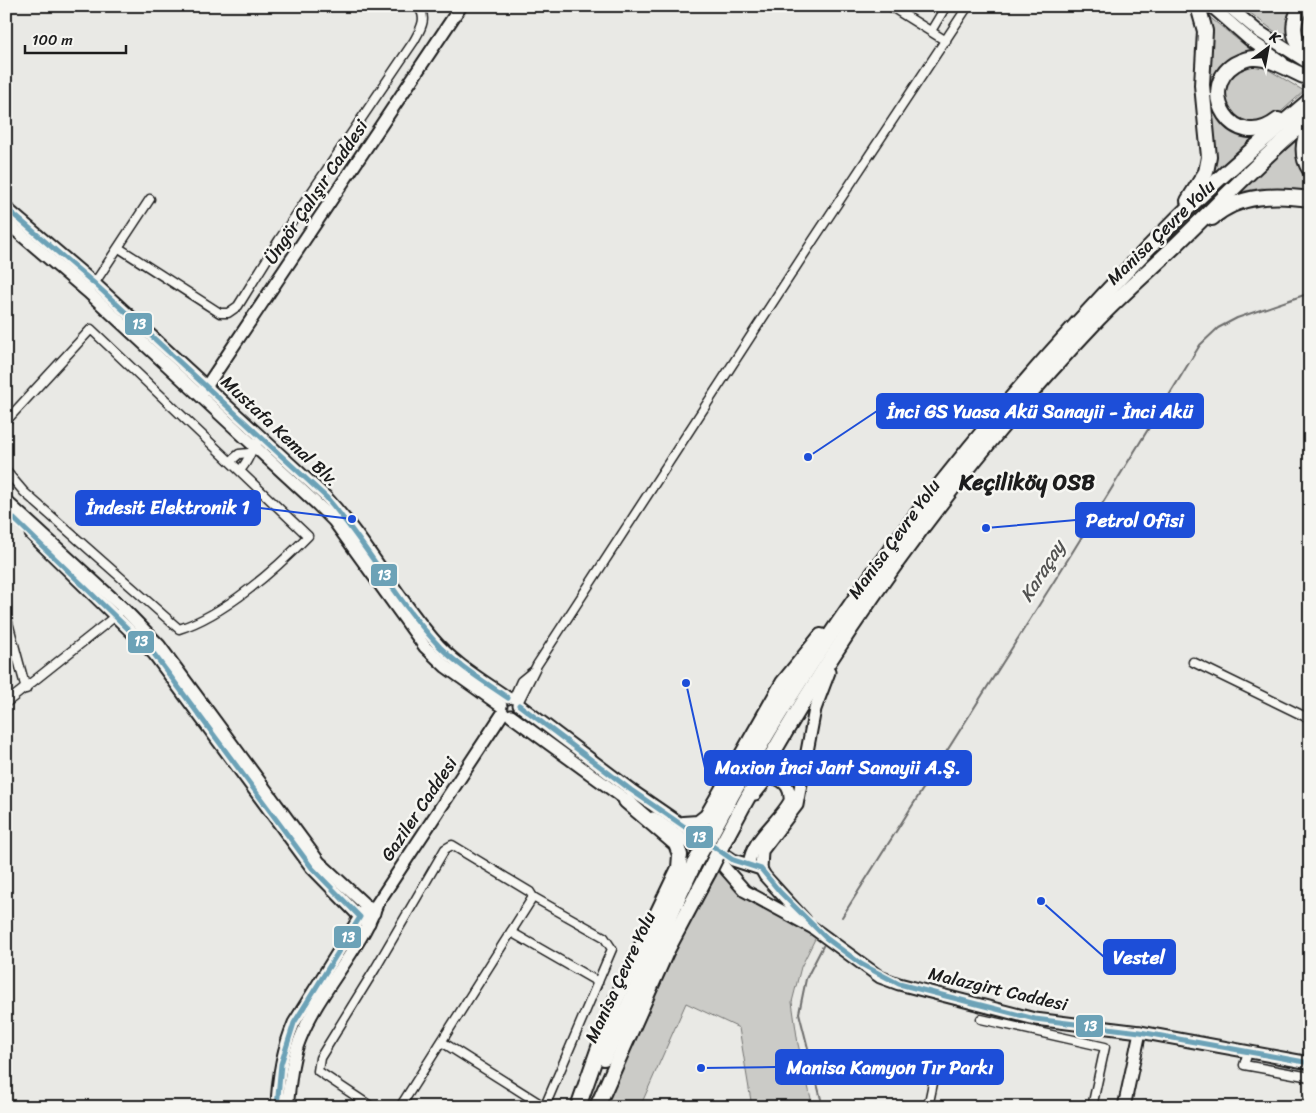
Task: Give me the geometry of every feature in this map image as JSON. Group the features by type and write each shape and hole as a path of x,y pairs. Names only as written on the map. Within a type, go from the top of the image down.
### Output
{"highway":[{"path":"1165,230 1197,190 1206,172 1209,157 1202,85 1206,31 1198,6"},
{"path":"1302,6 1295,20 1293,30 1295,41 1308,68"},
{"path":"1308,68 1254,58 1242,60 1223,75 1218,95 1220,106 1226,118 1236,126 1255,131 1270,127 1299,104 1310,100"},
{"name":"Manisa Çevre Yolu","path":"580,1107 694,864 779,714 855,598 944,479 1031,374 1165,230 1310,100"},
{"name":"Manisa Çevre Yolu","path":"597,1107 666,952 742,805 804,700 909,544 1041,382 1100,318 1263,158 1310,117"},
{"path":"1310,127 1305,137 1303,150 1306,164 1310,170"},
{"path":"1177,243 1198,230 1219,212 1238,202 1282,195 1310,198"},
{"path":"683,824 698,823 707,816 783,683 855,598"},
{"path":"580,1107 615,1002 678,868 680,855 676,844 626,801"}],"street":[{"path":"119,248 220,313 228,313 238,306 279,240 414,41 424,17 417,6"},
{"name":"Üngör Çalışır Caddesi","path":"203,391 461,6"},
{"path":"890,6 946,40"},
{"path":"931,31 946,6"},
{"path":"510,707 968,6"},
{"path":"1211,6 1250,40 1308,68"},
{"path":"1228,6 1308,68"},
{"path":"91,288 150,200"},
{"name":"Mustafa Kemal Blv.","path":"6,208 203,391 255,446 334,521 425,647 446,667 510,707"},
{"name":"Mustafa Kemal Blv.","path":"6,222 91,288"},
{"path":"6,421 91,329 308,536 226,607 179,629 24,492 6,471"},
{"path":"231,461 239,454 255,446"},
{"path":"240,470 247,464 255,446"},
{"path":"6,501 120,612"},
{"path":"6,511 159,645 319,862 369,913"},
{"path":"750,893 762,888 762,850 797,805 815,709 823,685 865,611"},
{"path":"6,703 26,689 120,612"},
{"path":"6,615 26,689"},
{"path":"1192,662 1310,719"},
{"path":"510,707 626,801 691,842 723,866 738,881 742,889 813,928"},
{"path":"510,707 733,860 749,865 763,873 813,928"},
{"name":"Gaziler Caddesi","path":"277,1107 282,1057 294,1024 510,707"},
{"path":"730,830 767,779 775,778 787,785 791,793 790,800 760,839 749,865"},
{"path":"372,1107 318,1071 320,1058 375,969 445,849 452,845 530,892 533,896 604,937 612,949 545,1106 442,1042"},
{"path":"738,881 742,869 749,865"},
{"path":"400,1107 533,896"},
{"name":"Gaziler Caddesi","path":"287,1107 294,1057 300,1039 369,913"},
{"name":"Malazgirt Caddesi","path":"813,928 880,977 899,984 1035,1019 1140,1032 1310,1064"},
{"path":"511,932 598,982"},
{"path":"981,1018 1105,1047 1092,1107"},
{"path":"1124,1107 1140,1032"},
{"path":"1248,1052 1244,1065 1310,1077"},
{"path":"928,1107 937,1064"},
{"path":"1308,1107 1310,1098"}],"shaded area":[{"path":"1241,6 1296,6 1289,29 1290,43"},
{"path":"1208,16 1252,51 1232,58 1222,68 1215,102 1250,136 1260,137 1205,185"},
{"path":"1248,63 1259,64 1304,91 1272,120 1249,128 1228,115 1222,89 1229,76"},
{"path":"1299,139 1303,168 1310,178 1310,193 1262,188 1233,193"},
{"path":"721,868 765,904 816,937 801,967 792,1002 798,1044 813,1107 752,1107 739,1028 686,1003 640,1107 604,1107 671,956"}],"waterway":[{"name":"Karaçay","path":"842,917 1070,556 1200,345 1218,328 1237,318 1310,293"},
{"name":"Karaçay","path":"823,946 806,979 799,1013 823,1107"}],"transit line":[{"name":"13","path":"6,208 95,284 326,497 424,630 464,668 508,698"},
{"name":"13","path":"6,511 154,654 312,868 360,917 294,1023 281,1064 277,1107"},
{"name":"13","path":"519,705 631,790 733,860 761,869 780,892 826,938 861,964 899,984 1035,1019 1140,1032 1310,1063"}],"place":[{"name":"İnci GS Yuasa Akü Sanayii - İnci Akü","path":"808,457"},
{"name":"İndesit Elektronik 1","path":"352,519"},
{"name":"Petrol Ofisi","path":"986,528"},
{"name":"Maxion İnci Jant Sanayii A.Ş.","path":"686,683"},
{"name":"Vestel","path":"1041,901"},
{"name":"Manisa Kamyon Tır Parkı","path":"701,1068"}],"district":[{"name":"Keçiliköy OSB","path":"1027,482"}]}
